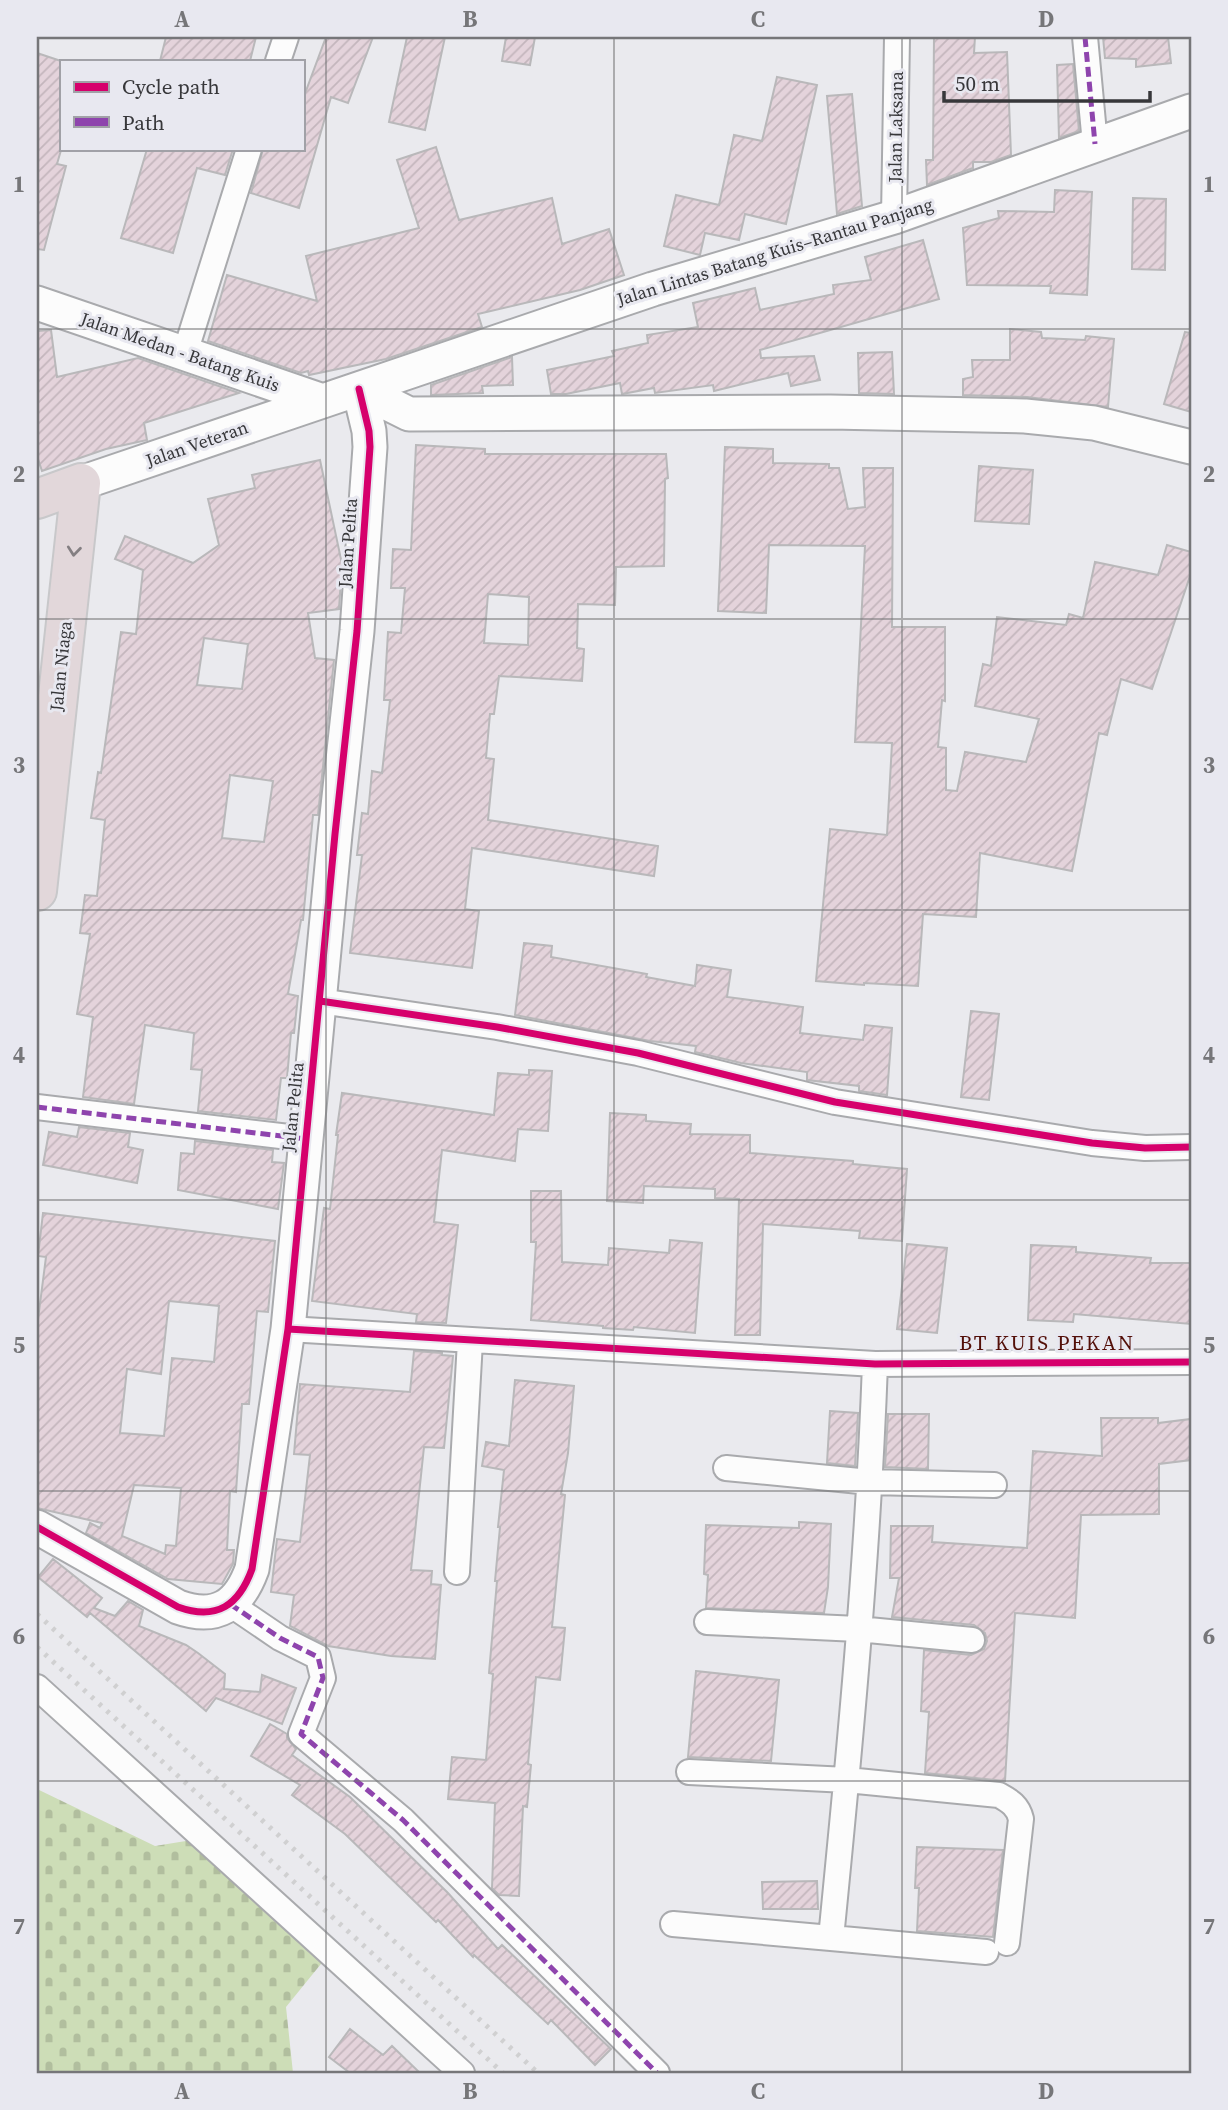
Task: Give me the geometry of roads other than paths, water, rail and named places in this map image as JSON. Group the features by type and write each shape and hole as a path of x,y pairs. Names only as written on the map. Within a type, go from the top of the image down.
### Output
{"highway":[{"name":"Jalan Veteran","path":"37,499 81,483"},
{"name":"Jalan Niaga","path":"37,891 81,483"}],"street":[{"path":"278,60 286,37"},
{"name":"Jalan Laksana","path":"894,217 897,37"},
{"path":"1085,37 1095,144"},
{"name":"Jalan Lintas Batang Kuis–Rantau Panjang","path":"359,389 653,289 894,217 1191,111"},
{"path":"185,353 248,150"},
{"name":"Jalan Medan - Batang Kuis","path":"37,303 323,401"},
{"path":"359,389 409,414 830,412 1025,416 1094,423 1191,447"},
{"name":"Jalan Veteran","path":"81,483 359,389"},
{"name":"Jalan Pelita","path":"230,1604 239,1597 252,1569 288,1329 357,631 369,468 369,431 359,389"},
{"path":"320,1001 497,1027 638,1054 835,1102 1092,1143 1145,1148 1191,1147"},
{"path":"37,1107 306,1139"},
{"path":"288,1329 875,1364 1191,1362"},
{"path":"457,1572 470,1341"},
{"path":"831,1938 847,1780 870,1482 875,1364"},
{"path":"726,1468 870,1482 995,1485"},
{"path":"37,1527 178,1607 205,1613 230,1604 280,1638 318,1657 323,1678 301,1734 404,1820 657,2073"},
{"path":"707,1622 858,1629 972,1640"},
{"path":"37,1688 462,2073"},
{"path":"673,1924 831,1938 996,1948 1021,1819 1016,1807 999,1795 847,1780 690,1772"}],"railway":[{"path":"37,1614 538,2073"},
{"path":"37,1647 503,2073"}],"district":[{"name":"BT KUIS PEKAN","path":"1047,1343"}]}
